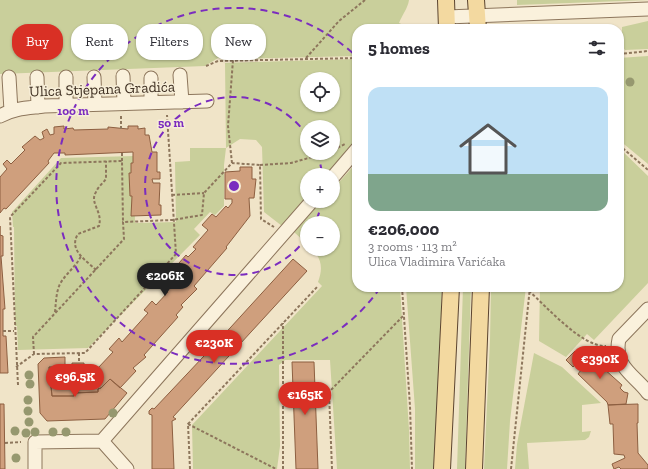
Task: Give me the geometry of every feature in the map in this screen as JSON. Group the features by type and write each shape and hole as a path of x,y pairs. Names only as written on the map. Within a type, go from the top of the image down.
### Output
{"main road":[{"path":"446,0 447,23"},
{"path":"476,0 477,22"},
{"path":"442,469 451,292"},
{"path":"474,469 480,292"}],"street":[{"path":"447,23 648,9"},
{"path":"180,75 182,102"},
{"path":"123,76 123,107"},
{"path":"6,113 9,77"},
{"path":"37,77 38,107"},
{"path":"66,77 66,105"},
{"path":"94,77 95,104"},
{"path":"151,78 151,102"},
{"name":"Ulica Stjepana Gradića","path":"6,113 38,107 66,105 95,104 123,107 151,102 207,101"},
{"path":"340,169 352,155"},
{"path":"35,469 35,442 102,441 306,208"},
{"path":"648,309 619,339 618,345 620,359 628,374 643,386 648,393"},
{"path":"102,441 127,469"}],"path":[{"path":"306,59 339,21 365,0"},
{"path":"624,53 648,51"},
{"path":"266,60 352,58"},
{"path":"206,66 218,60"},
{"path":"232,163 228,126 233,60"},
{"path":"121,129 123,107"},
{"path":"16,367 34,354 85,353 176,254 172,220 167,109"},
{"path":"624,149 648,170"},
{"path":"34,354 33,337 124,238 122,153"},
{"path":"123,222 172,220 202,215 204,193 232,163 291,163 302,160"},
{"path":"96,270 81,256 75,247 76,237 83,232 96,228 100,221 94,198 95,193 106,179 106,161"},
{"path":"18,385 14,331 10,217 61,163 122,161"},
{"path":"260,164 262,219 284,234"},
{"path":"172,195 204,193"},
{"path":"55,313 60,283 78,263 81,256"},
{"path":"190,469 188,424 318,286"},
{"path":"402,292 410,406 412,469"},
{"path":"511,469 529,292"},
{"path":"530,292 583,338 600,346 618,345"},
{"path":"332,469 329,392 404,315"},
{"path":"283,323 283,469"},
{"path":"3,331 14,331"},
{"path":"79,353 79,363"},
{"path":"315,395 329,395"},
{"path":"283,397 293,396"},
{"path":"188,424 276,469"},
{"path":"5,443 21,442"}],"green space":[{"path":"0,0 409,0 399,23 401,24 352,24 352,56 266,58 266,24 211,24 211,60 215,60 205,66 0,74"},
{"path":"517,0 648,0 517,5"},
{"path":"648,21 648,49 625,50 624,27"},
{"path":"648,56 648,164 624,144 624,58"},
{"path":"352,59 352,150 336,168 300,168 300,207 282,226 264,212 262,147 256,140 240,139 226,148 225,63"},
{"path":"190,148 226,148 224,165 224,206 215,215 210,212 194,229 200,235 88,348 18,350 17,326 15,326 14,227 12,212 61,158 134,156 135,223 176,222 175,162 190,161"},
{"path":"624,153 648,176 648,283 594,340 587,334 566,357 539,341 540,292 624,292"},
{"path":"352,168 352,292 400,292 410,469 337,469 330,360 285,360 279,365 280,446 277,469 193,469 192,425 322,286 318,282 321,273 321,264 317,256 340,256 340,216 308,216 316,208 340,208 340,181"},
{"path":"300,225 300,238 294,232"},
{"path":"406,292 442,292 435,469 415,469 415,409"},
{"path":"463,292 471,292 465,469 457,469"},
{"path":"491,292 525,292 510,421 507,469 484,469"},
{"path":"534,353 562,367 601,403 582,405 582,432 591,431 589,437 585,440 527,443 529,469 515,469 517,444"}],"building":[{"path":"64,126 64,129 73,128 74,130 108,129 108,127 128,129 128,126 138,126 138,129 145,128 145,135 149,135 152,152 157,152 157,172 160,172 160,179 152,179 153,183 160,183 159,205 161,205 161,215 131,216 132,196 130,196 129,173 131,173 131,163 133,163 133,152 65,155 65,153 54,153 48,161 49,163 6,209 4,208 0,213 0,177 7,169 3,164 7,160 11,164 25,150 22,147 35,136 40,140 44,138 42,132 47,129 50,135 54,134 54,127"},
{"path":"240,167 252,167 252,179 256,179 254,198 249,198 250,216 226,247 227,248 194,286 197,289 181,305 183,307 176,315 178,317 144,355 146,357 133,368 136,371 120,388 110,379 98,389 98,392 74,393 74,396 52,396 49,367 72,369 72,363 84,363 84,369 98,368 113,352 109,349 119,338 122,342 148,313 144,310 152,301 156,305 168,292 163,287 181,266 179,263 186,255 188,257 196,249 193,247 208,230 202,225 212,214 216,217 226,206 228,208 232,203 232,199 225,199 225,172 240,171"},
{"path":"0,235 3,236 3,256 1,256 5,309 3,309 3,336 6,336 8,373 0,373"},
{"path":"293,259 307,271 173,417 176,419 172,421 174,469 152,469 152,415 149,414 149,411 152,408 154,409"},
{"path":"575,351 587,365 593,359 622,385 620,388 624,392 628,393 626,404 608,405 607,402 578,374 581,370 575,365 573,367 566,360"},
{"path":"65,357 65,367 49,367 52,396 74,396 74,393 98,392 98,389 110,379 127,393 105,419 47,421 40,413 38,364 44,358"},
{"path":"292,362 314,362 318,469 296,469"},
{"path":"0,404 4,404 5,469 0,469"},
{"path":"638,404 638,453 648,465 648,469 621,469 619,467 614,469 612,464 625,458 624,455 614,454 613,424 610,424 608,405"}]}
